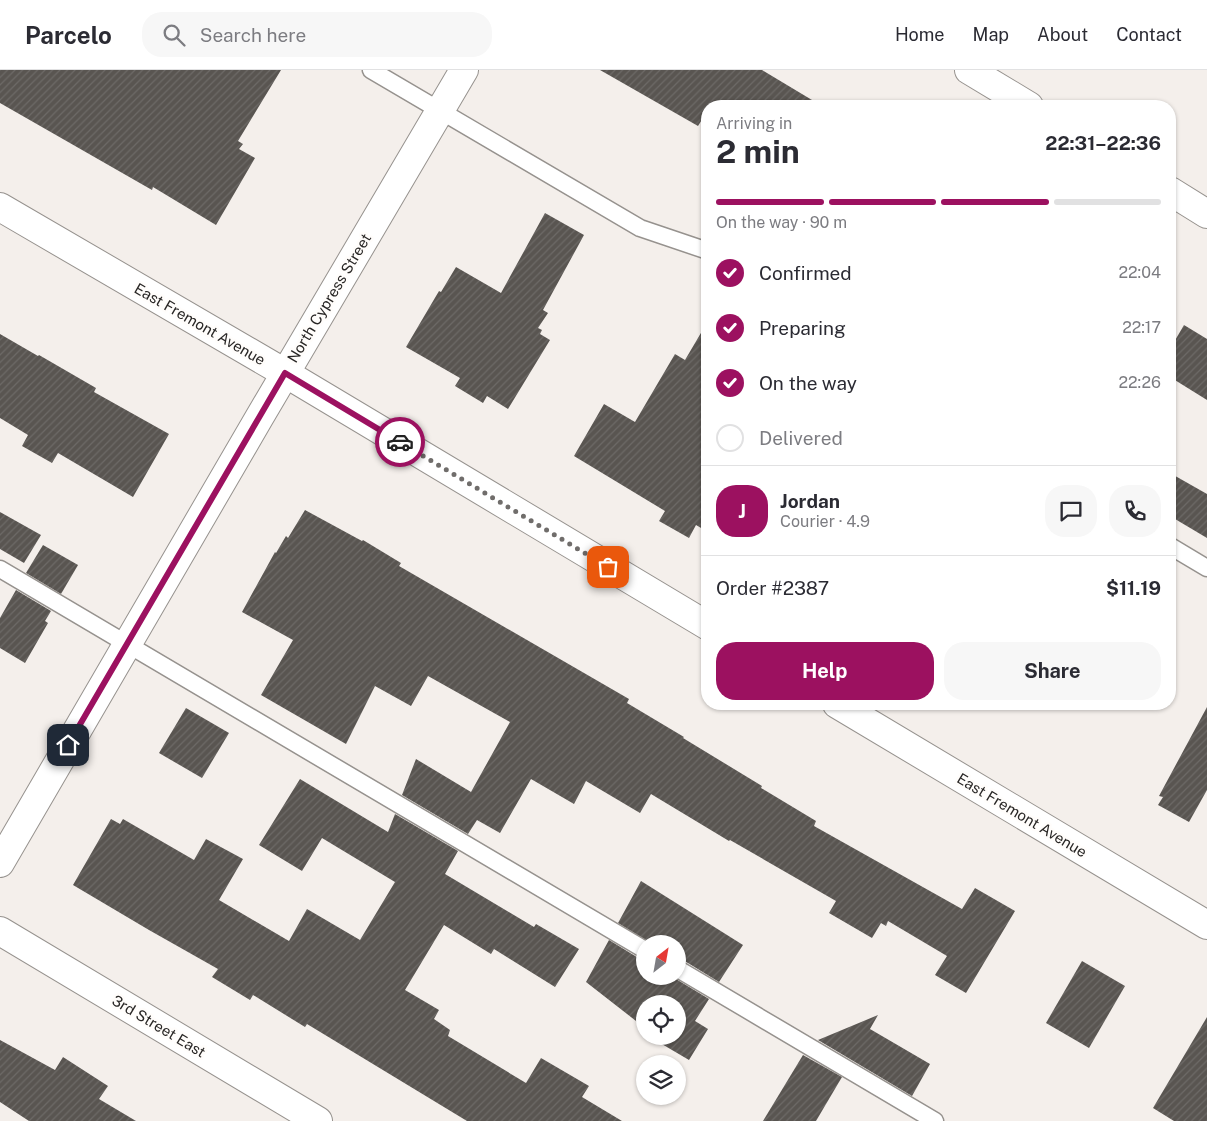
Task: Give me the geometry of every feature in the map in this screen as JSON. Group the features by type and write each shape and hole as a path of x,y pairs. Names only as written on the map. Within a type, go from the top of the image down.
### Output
{"street":[{"name":"North Cypress Street","path":"0,863 464,70"},
{"path":"969,70 1019,100"},
{"path":"1176,195 1207,214"},
{"name":"East Fremont Avenue","path":"0,207 285,373 701,622"},
{"name":"East Fremont Avenue","path":"847,710 1207,925"},
{"name":"3rd Street East","path":"0,931 318,1121"}],"lane":[{"path":"371,70 640,228 701,249"},
{"path":"1176,550 1207,568"},
{"path":"0,569 636,945"},
{"path":"686,974 935,1121"}],"building":[{"path":"0,70 281,70 238,141 243,144 239,149 255,158 216,225 153,187 152,190 0,103"},
{"path":"600,70 762,70 812,100 701,100 701,121 698,126"},
{"path":"545,213 584,235 543,310 548,313 538,328 542,330 540,334 550,340 508,409 487,396 483,403 455,386 460,378 406,347 439,291 441,292 456,267 501,293"},
{"path":"1184,325 1207,339 1207,400 1176,381 1176,339"},
{"path":"701,333 701,528 696,525 689,538 659,521 665,511 574,456 604,404 635,422 675,354 685,360"},
{"path":"0,334 96,388 94,392 169,434 133,497 58,453 52,463 22,446 28,435 0,418"},
{"path":"1176,476 1207,494 1207,538 1176,520"},
{"path":"305,510 363,540 401,563 399,566 629,699 627,703 816,821 814,826 962,909 975,888 1015,911 966,993 935,975 947,956 888,921 886,926 881,923 872,938 829,913 836,901 729,841 651,794 640,813 586,781 574,804 531,779 500,833 477,820 468,834 402,795 416,759 471,792 510,722 428,676 411,706 375,686 346,744 261,695 293,640 242,612 275,552 286,536 288,538"},
{"path":"0,512 41,535 24,563 0,549"},
{"path":"43,545 78,565 61,594 26,573"},
{"path":"16,590 51,611 45,621 48,623 25,663 0,648 0,618"},
{"path":"1207,707 1207,790 1189,822 1158,805 1163,797 1159,796"},
{"path":"186,708 229,733 202,778 159,753"},
{"path":"300,779 388,832 395,814 458,851 445,874 534,927 536,924 579,949 555,987 494,949 491,954 444,925 405,990 439,1010 434,1019 450,1030 448,1036 526,1083 541,1058 589,1086 582,1097 622,1121 467,1121 307,1024 305,1027 253,995 250,1000 212,977 218,969 73,885 111,819 120,824 123,819 194,860 206,839 243,859 219,900 289,941 307,909 360,940 395,882 322,838 302,871 259,845"},
{"path":"641,881 743,945 719,982 686,962 686,935 637,935 618,923"},
{"path":"609,940 636,957 636,985 686,985 709,999 695,1021 708,1029 689,1060 686,1058 686,1055 680,1055 664,1045 686,1045 686,995 636,995 636,1021 586,982"},
{"path":"1082,961 1125,986 1089,1048 1046,1023"},
{"path":"878,1015 870,1029 930,1064 912,1096 818,1040"},
{"path":"1207,1017 1207,1121 1174,1121 1153,1108"},
{"path":"0,1040 55,1070 63,1057 108,1086 99,1099 136,1121 29,1121 0,1102"},
{"path":"803,1055 842,1077 816,1121 763,1121"}],"way so far":[{"path":"400,442 608,567"}],"route":[{"path":"68,745 285,373 400,442"}]}
